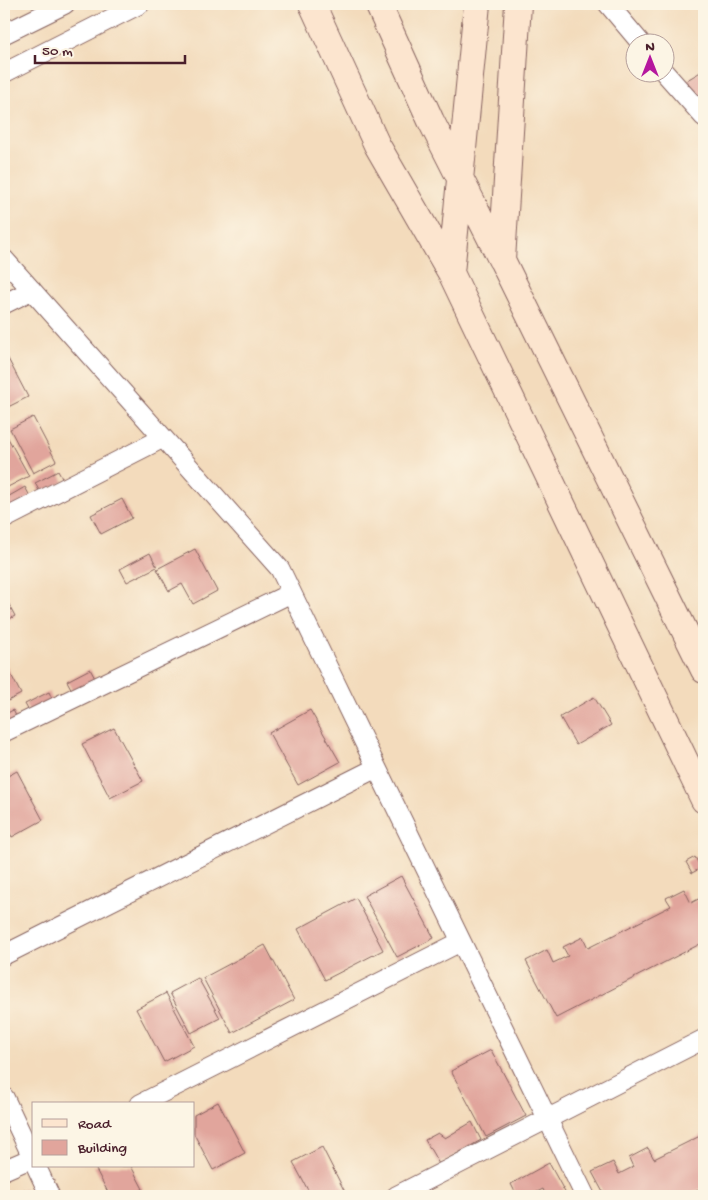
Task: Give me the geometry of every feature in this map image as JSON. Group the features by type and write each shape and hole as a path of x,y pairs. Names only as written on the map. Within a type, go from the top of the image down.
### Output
{"street":[{"path":"4,34 65,4"},
{"path":"4,73 140,4"},
{"path":"312,4 376,145 451,273 704,800"},
{"path":"378,4 460,178 704,670"},
{"path":"451,273 476,4"},
{"path":"502,260 518,4"},
{"path":"608,4 632,32"},
{"path":"673,82 704,117"},
{"path":"4,259 280,569 546,1120 585,1196"},
{"path":"4,304 32,290"},
{"path":"4,518 163,438"},
{"path":"4,732 291,593"},
{"path":"4,955 376,768"},
{"path":"144,1102 460,942"},
{"path":"396,1196 704,1039"},
{"path":"4,1097 32,1157"},
{"path":"4,1170 32,1162"},
{"path":"37,1168 50,1196"}],"building":[{"path":"704,70 704,108 694,96 687,80"},
{"path":"4,351 28,397 4,409"},
{"path":"33,417 56,461 33,473 10,429"},
{"path":"4,431 29,476 4,489"},
{"path":"58,471 64,482 41,494 35,483"},
{"path":"25,487 31,498 9,510 4,499"},
{"path":"122,499 132,518 101,534 91,515"},
{"path":"195,549 217,591 193,604 182,584 169,591 157,569"},
{"path":"150,553 157,567 127,582 120,569"},
{"path":"4,595 15,616 4,622"},
{"path":"4,661 21,694 4,703"},
{"path":"90,669 97,682 74,694 67,681"},
{"path":"49,692 54,703 31,715 25,704"},
{"path":"594,697 611,725 576,745 560,717"},
{"path":"13,710 18,720 4,727 4,715"},
{"path":"310,710 340,762 298,785 269,733"},
{"path":"114,728 143,781 110,798 82,744"},
{"path":"17,771 43,820 12,837 4,822 4,778"},
{"path":"695,857 701,868 692,873 686,862"},
{"path":"401,876 434,938 397,957 364,896"},
{"path":"684,889 691,903 704,896 704,942 556,1018 526,961 547,950 553,963 568,956 563,947 583,937 588,948 671,906 666,898"},
{"path":"356,898 383,950 325,980 298,929"},
{"path":"265,945 294,1000 232,1033 203,978"},
{"path":"198,978 220,1018 191,1033 170,993"},
{"path":"166,993 194,1046 164,1062 136,1009"},
{"path":"491,1050 526,1116 486,1137 451,1071"},
{"path":"218,1102 245,1153 213,1170 195,1136 195,1114"},
{"path":"472,1122 481,1140 439,1164 425,1140 438,1133 445,1138"},
{"path":"704,1134 704,1187 687,1196 605,1196 592,1172 613,1162 619,1174 633,1167 629,1158 648,1148 654,1159"},
{"path":"322,1147 346,1194 341,1196 311,1196 293,1162"},
{"path":"549,1163 567,1196 546,1196 543,1189 529,1196 517,1196 511,1184"},
{"path":"95,1168 132,1168 143,1189 130,1196 110,1196"},
{"path":"25,1189 29,1196 10,1196"}]}
